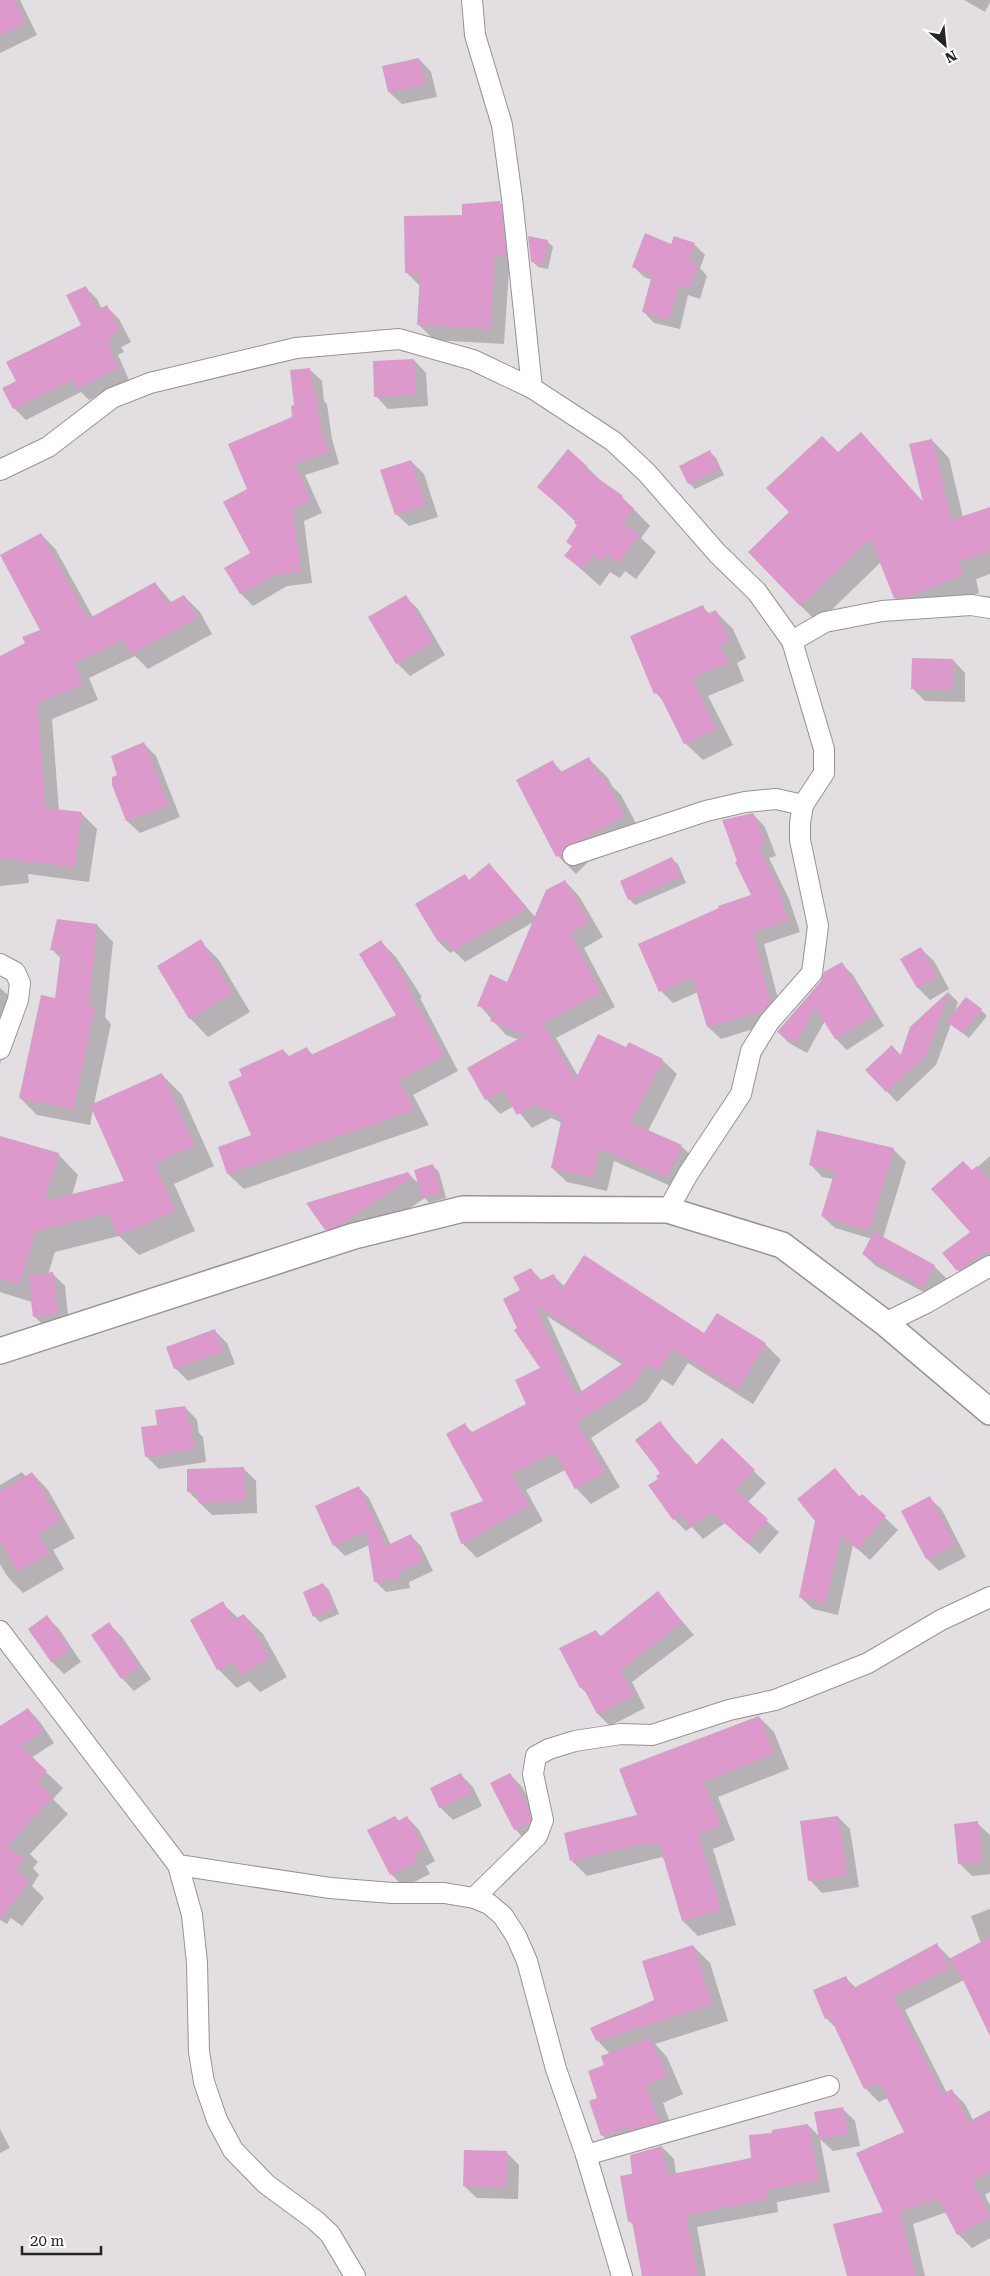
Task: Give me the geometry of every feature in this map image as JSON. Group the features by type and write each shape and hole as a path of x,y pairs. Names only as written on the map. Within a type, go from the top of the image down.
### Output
{"street":[{"path":"472,0 475,35 502,125 512,198 532,388"},
{"path":"0,470 48,447 112,398 150,383 296,348 399,339 473,360 532,388 614,442 647,473 717,553 757,592 792,641 824,749 824,773 803,805 800,823 800,840 818,926 812,974 769,1022 751,1051 741,1094 688,1174 668,1210"},
{"path":"792,641 825,622 882,610 971,605 990,608"},
{"path":"573,855 706,810 745,802 776,799 803,805"},
{"path":"0,964 16,972 20,983 18,1000 0,1049"},
{"path":"0,1351 354,1236 463,1209 668,1210 782,1245 885,1323 990,1412"},
{"path":"885,1323 926,1303 990,1266"},
{"path":"474,1898 538,1836 543,1820 534,1774 536,1756 549,1748 575,1741 620,1734 652,1734 729,1710 775,1700 868,1663 941,1620 990,1597"},
{"path":"0,1631 178,1864 192,1915 196,1963 199,2052 204,2082 217,2120 232,2150 266,2184 315,2220 330,2234 355,2276"},
{"path":"178,1864 330,1888 392,1893 444,1893 474,1898 489,1904 503,1916 516,1936 527,1961 556,2069 586,2155 622,2276"},
{"path":"586,2155 829,2086"}],"building":[{"path":"0,0 15,0 25,23 0,35"},
{"path":"419,58 425,84 388,92 382,66"},
{"path":"500,201 506,257 494,255 490,329 417,325 420,273 405,273 404,216 462,215 462,204"},
{"path":"645,233 671,244 674,236 695,243 688,261 698,264 689,289 678,285 669,319 642,312 652,275 632,267"},
{"path":"528,236 548,240 543,264 531,262"},
{"path":"86,286 97,310 107,305 120,330 110,335 113,340 107,343 118,368 77,389 72,379 13,409 2,388 16,381 6,362 81,325 66,295"},
{"path":"414,359 416,394 374,397 373,361"},
{"path":"310,368 320,426 328,452 294,463 311,501 292,509 301,571 274,575 240,594 224,568 250,553 223,502 247,489 228,444 292,417 291,406 294,405 290,370"},
{"path":"861,432 923,502 909,444 932,439 951,520 990,507 990,551 959,561 962,575 904,598 894,598 870,538 800,606 748,552 789,512 766,488 822,436 838,452"},
{"path":"568,449 587,466 585,469 623,496 621,499 634,508 623,523 639,534 619,563 607,555 602,562 593,555 582,569 564,556 572,546 566,542 577,525 574,523 576,520 537,487"},
{"path":"710,450 719,469 688,484 679,466"},
{"path":"411,460 426,504 395,515 380,470"},
{"path":"41,533 88,619 155,582 167,604 184,595 197,618 131,654 123,639 74,663 83,684 37,703 45,808 82,812 74,867 0,858 0,656 25,643 22,637 40,630 0,555"},
{"path":"406,595 433,642 396,664 368,617"},
{"path":"703,605 707,614 716,610 729,641 720,645 728,663 691,678 716,728 684,744 658,692 654,694 630,636"},
{"path":"912,658 953,659 952,690 911,689"},
{"path":"144,742 168,805 126,821 112,785 112,777 117,775 111,756"},
{"path":"589,757 599,777 603,775 624,816 569,844 556,857 516,780 553,760 559,773"},
{"path":"753,813 765,844 758,846 777,886 788,920 753,932 770,1003 764,1010 707,1027 692,977 659,992 638,944 719,908 718,906 751,895 735,862 737,861 722,820"},
{"path":"672,857 681,877 628,900 620,881"},
{"path":"489,863 527,908 453,951 445,938 438,942 415,904 465,874 469,880"},
{"path":"565,880 589,922 570,933 601,992 543,1023 575,1080 598,1034 626,1047 629,1042 663,1059 630,1122 682,1145 667,1177 599,1148 593,1177 551,1168 562,1117 536,1104 517,1115 503,1090 485,1100 467,1068 525,1035 490,1021 494,1012 477,1006 490,974 507,982 546,890"},
{"path":"57,919 97,924 88,1005 95,1006 73,1109 19,1098 41,995 55,998 61,951 50,950"},
{"path":"201,939 232,993 189,1019 157,966"},
{"path":"381,940 407,981 405,983 444,1055 399,1080 414,1110 227,1174 218,1147 251,1135 228,1082 242,1076 239,1069 283,1049 287,1057 307,1047 311,1055 396,1015 359,954"},
{"path":"921,947 937,976 917,988 900,959"},
{"path":"842,962 874,1015 835,1039 815,1007 795,1043 777,1032 821,981 824,972"},
{"path":"949,991 926,1054 886,1092 865,1070 892,1045 900,1057 910,1027"},
{"path":"966,997 982,1009 962,1033 946,1021"},
{"path":"162,1073 194,1145 154,1163 175,1211 117,1235 108,1213 35,1231 19,1284 0,1279 0,1136 59,1153 44,1201 124,1181 90,1105"},
{"path":"817,1130 894,1148 869,1230 821,1216 835,1171 809,1165"},
{"path":"963,1161 972,1170 977,1166 990,1181 990,1254 986,1250 957,1271 942,1253 970,1232 931,1189"},
{"path":"433,1164 441,1192 422,1197 414,1170"},
{"path":"408,1172 411,1177 336,1227 325,1230 306,1203"},
{"path":"874,1232 935,1265 923,1287 862,1254"},
{"path":"584,1255 704,1333 717,1313 766,1343 737,1389 672,1349 658,1371 646,1364 632,1386 577,1422 605,1472 575,1489 554,1452 511,1474 529,1505 461,1544 450,1513 483,1501 446,1434 465,1423 470,1433 526,1404 515,1380 540,1368 514,1330 517,1328 503,1299 520,1290 513,1277 531,1268 538,1281 554,1274 561,1290","holes":["534,1304 625,1362 576,1395"]},
{"path":"53,1272 58,1313 33,1317 28,1275"},
{"path":"215,1329 223,1351 174,1369 166,1347"},
{"path":"185,1406 188,1424 191,1423 194,1449 145,1457 141,1427 157,1425 155,1410"},
{"path":"660,1421 696,1465 722,1438 755,1470 735,1490 768,1519 747,1543 712,1512 690,1527 681,1514 673,1520 648,1485 658,1479 656,1476 660,1473 635,1440"},
{"path":"244,1467 245,1500 198,1503 198,1491 187,1492 187,1469"},
{"path":"835,1468 859,1497 862,1494 886,1516 857,1549 841,1534 825,1603 799,1597 815,1521 797,1499"},
{"path":"32,1472 60,1521 38,1534 49,1553 17,1571 0,1541 0,1491"},
{"path":"359,1486 386,1546 411,1534 423,1560 399,1572 400,1578 374,1582 366,1531 333,1546 315,1506"},
{"path":"930,1496 955,1545 926,1559 901,1511"},
{"path":"323,1583 334,1608 313,1617 303,1592"},
{"path":"658,1591 682,1622 620,1670 634,1695 597,1714 583,1687 580,1688 559,1648 596,1630 600,1637"},
{"path":"223,1601 233,1620 244,1614 269,1658 241,1675 233,1661 217,1670 190,1620"},
{"path":"47,1615 70,1649 51,1662 28,1629"},
{"path":"109,1622 139,1666 121,1679 91,1635"},
{"path":"28,1708 43,1731 20,1745 47,1771 37,1782 53,1797 6,1846 24,1858 15,1871 29,1881 0,1918 0,1726"},
{"path":"759,1716 774,1753 703,1782 721,1825 698,1834 721,1910 682,1921 659,1843 650,1847 648,1842 570,1861 564,1833 637,1815 619,1769"},
{"path":"461,1773 471,1793 439,1808 430,1788"},
{"path":"510,1773 528,1808 531,1819 530,1822 514,1830 490,1783"},
{"path":"395,1816 398,1821 407,1816 424,1848 414,1853 418,1861 390,1875 367,1830"},
{"path":"838,1816 847,1875 808,1881 800,1821"},
{"path":"978,1821 982,1862 958,1864 954,1824"},
{"path":"990,1937 990,2036 964,1982 949,1959"},
{"path":"937,1943 949,1968 893,1996 942,2094 952,2089 968,2122 990,2110 990,2172 972,2181 990,2217 957,2235 938,2198 900,2211 915,2276 847,2276 833,2224 883,2212 856,2153 904,2132 879,2082 864,2089 830,2017 825,2019 813,1990 846,1976 852,1989"},
{"path":"693,1945 712,2004 596,2041 590,2028 654,2000 642,1961"},
{"path":"650,2038 667,2076 646,2085 659,2122 627,2131 627,2127 601,2136 589,2101 597,2098 588,2071 604,2065 601,2056"},
{"path":"843,2107 848,2134 819,2139 814,2112"},
{"path":"808,2124 819,2180 765,2190 767,2199 686,2215 697,2276 642,2276 632,2221 628,2222 620,2176 632,2174 630,2155 662,2146 667,2175 751,2158 749,2135 772,2133 772,2130"},
{"path":"464,2150 507,2151 506,2187 463,2186"}]}
